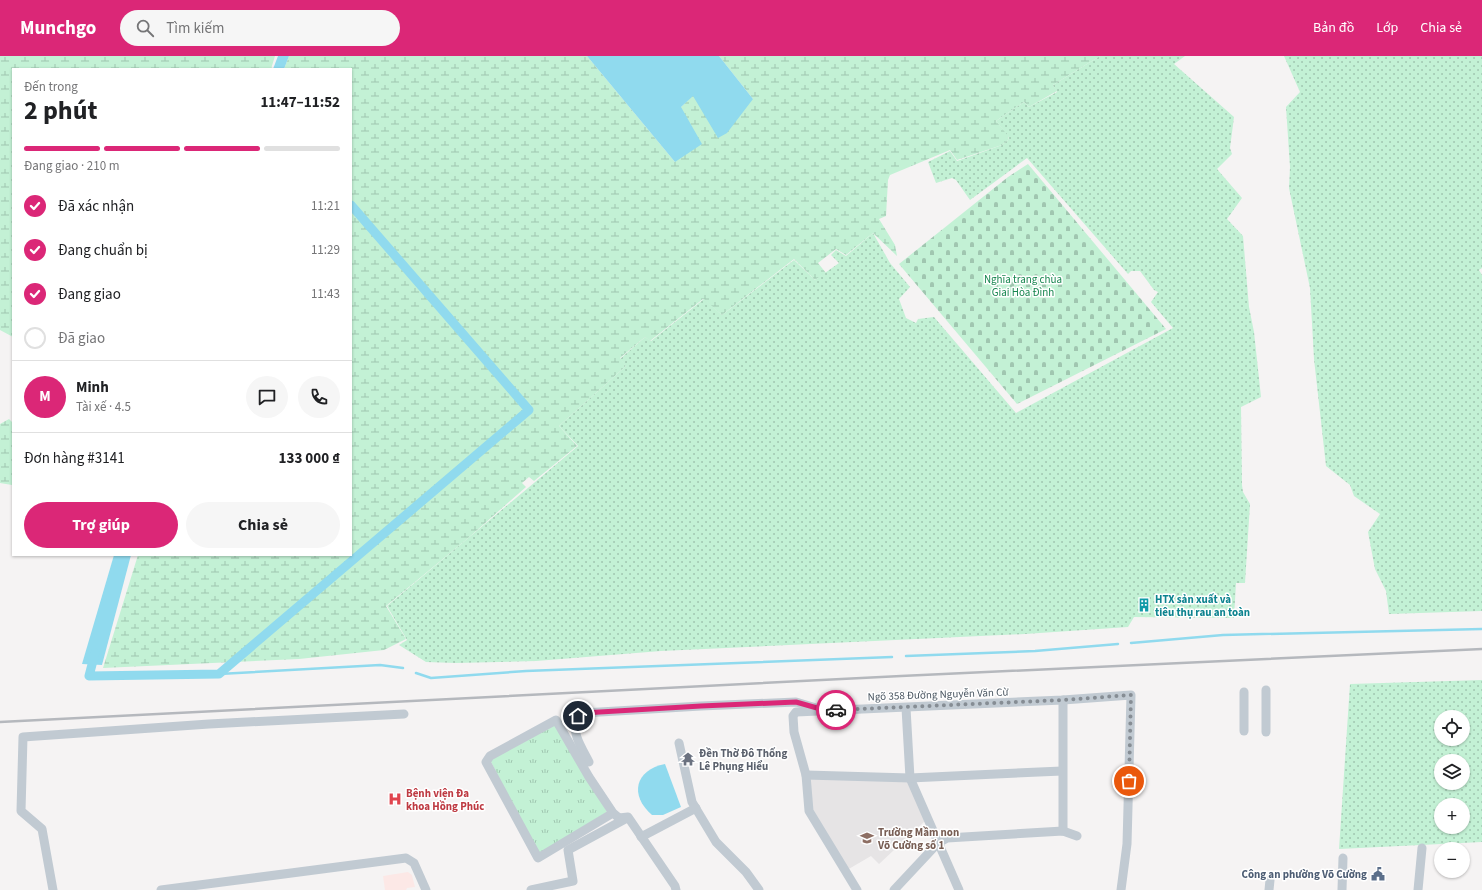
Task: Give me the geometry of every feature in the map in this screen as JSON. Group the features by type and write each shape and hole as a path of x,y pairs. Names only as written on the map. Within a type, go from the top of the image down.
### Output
{"street":[{"path":"1266,690 1266,732"},
{"path":"1244,692 1244,731"},
{"name":"Ngõ 358 Đường Nguyễn Văn Cừ","path":"858,890 809,811 806,775 794,732 793,716 800,712 824,710 906,708 1131,695 1127,844 1121,890"},
{"path":"1062,831 1063,700"},
{"path":"589,762 576,736 575,728 576,719 583,713 796,702 824,710"},
{"path":"906,708 910,778 959,890"},
{"path":"53,890 42,829 21,811 23,737 209,724 404,714"},
{"path":"613,813 538,858 486,762 490,756 556,720 589,777 613,813 619,818 628,817"},
{"path":"679,743 692,802 716,842 746,872 759,890"},
{"path":"806,775 910,778 1062,771"},
{"path":"641,837 696,808"},
{"path":"628,817 676,890"},
{"path":"532,890 573,881 568,850 628,817"},
{"path":"894,890 938,843 947,838 1062,831 1077,836"},
{"path":"1418,890 1422,848"},
{"path":"160,890 406,858 414,863 426,890"},
{"path":"1342,890 1343,858"},
{"path":"1269,890 1270,880"}],"shaded area":[{"name":"Trường Mầm non Võ Cường số 1","path":"810,777 908,781 925,821 879,864 871,856 847,870 812,811"},
{"path":"408,872 412,875 415,887 407,888 406,890 385,890 383,876"}],"green space":[{"path":"0,56 275,56 271,68 12,68 12,336 0,330"},
{"path":"289,56 587,56 675,162 681,107 693,95 753,99 719,56 1100,56 1053,85 1057,91 1029,107 1024,102 996,121 1009,136 1008,140 1002,145 957,160 950,150 890,175 888,180 886,216 879,219 895,245 897,256 873,233 846,255 836,249 818,263 826,273 815,280 794,259 722,315 703,299 650,341 645,337 620,358 626,366 559,426 577,446 534,481 529,477 522,483 526,487 467,539 386,606 406,639 384,650 299,659 103,668 138,556 352,556 352,68 284,68"},
{"path":"1100,56 1185,56 1174,64 1234,117 1230,148 1232,154 1217,169 1242,198 1227,219 1243,236 1249,307 1254,332 1261,397 1241,407 1242,485 1243,492 1250,504 1245,583 1236,583 1234,618 1134,617 1128,627 1025,634 661,651 536,661 456,663 426,662 399,645 407,640 387,606 578,446 559,426 626,366 620,359 645,337 651,341 704,299 722,315 794,260 815,280 839,263 831,255 836,250 846,256 873,233 890,263 910,287 899,299 906,318 916,323 918,319 934,317 1016,413 1173,328 1151,302 1158,292 1154,290 1140,271 1131,271 1128,274 1027,158 970,200 956,180 952,178 936,183 928,162 950,151 957,161 1002,145 1008,140 1009,137 996,121 1024,102 1029,107 1057,92 1053,85"},
{"path":"1284,56 1482,56 1482,268 1479,270 1482,275 1482,611 1389,614 1386,591 1375,569 1368,532 1380,514 1354,496 1350,485 1326,466 1314,359 1310,288 1289,188 1290,167 1286,107 1300,92"},
{"name":"Nghĩa trang chùa Giai Hòa Đình","path":"1028,164 1166,329 1017,404 899,264 1008,177"},
{"path":"9,419 12,422 12,485 0,483 0,424"},
{"path":"1482,680 1482,842 1434,842 1434,844 1339,849 1350,684"},
{"path":"557,724 607,812 538,854 490,760"}],"water":[{"path":"278,56 289,56 284,68 273,68"},
{"path":"587,56 719,56 753,99 727,133 718,138 693,96 681,107 702,144 675,162"},
{"path":"114,556 131,556 102,665 82,664"},
{"path":"665,764 681,807 663,815 652,815 640,799 638,792 639,784 647,772 655,767"}],"waterway":[{"path":"95,653 89,676 219,674 529,410 352,206"},
{"path":"1131,643 1223,635 1482,629"},
{"path":"906,656 1035,651 1118,644"},
{"path":"416,673 431,678 526,671 892,657"},
{"path":"219,674 380,665 403,668"}],"railway":[{"path":"0,722 901,676 1482,649"}],"way so far":[{"path":"836,710 906,708 1131,695 1129,781"}],"place":[{"name":"HTX sản xuất và tiêu thụ rau an toàn","path":"1144,605"},
{"name":"Đền Thờ Đô Thống Lê Phụng Hiểu","path":"688,759"},
{"name":"Bệnh viện Đa khoa Hồng Phúc","path":"395,799"},
{"name":"Trường Mầm non Võ Cường số 1","path":"867,838"},
{"name":"Công an phường Võ Cường","path":"1378,874"}],"route":[{"path":"578,716 583,713 796,702 824,710 836,710"}]}
